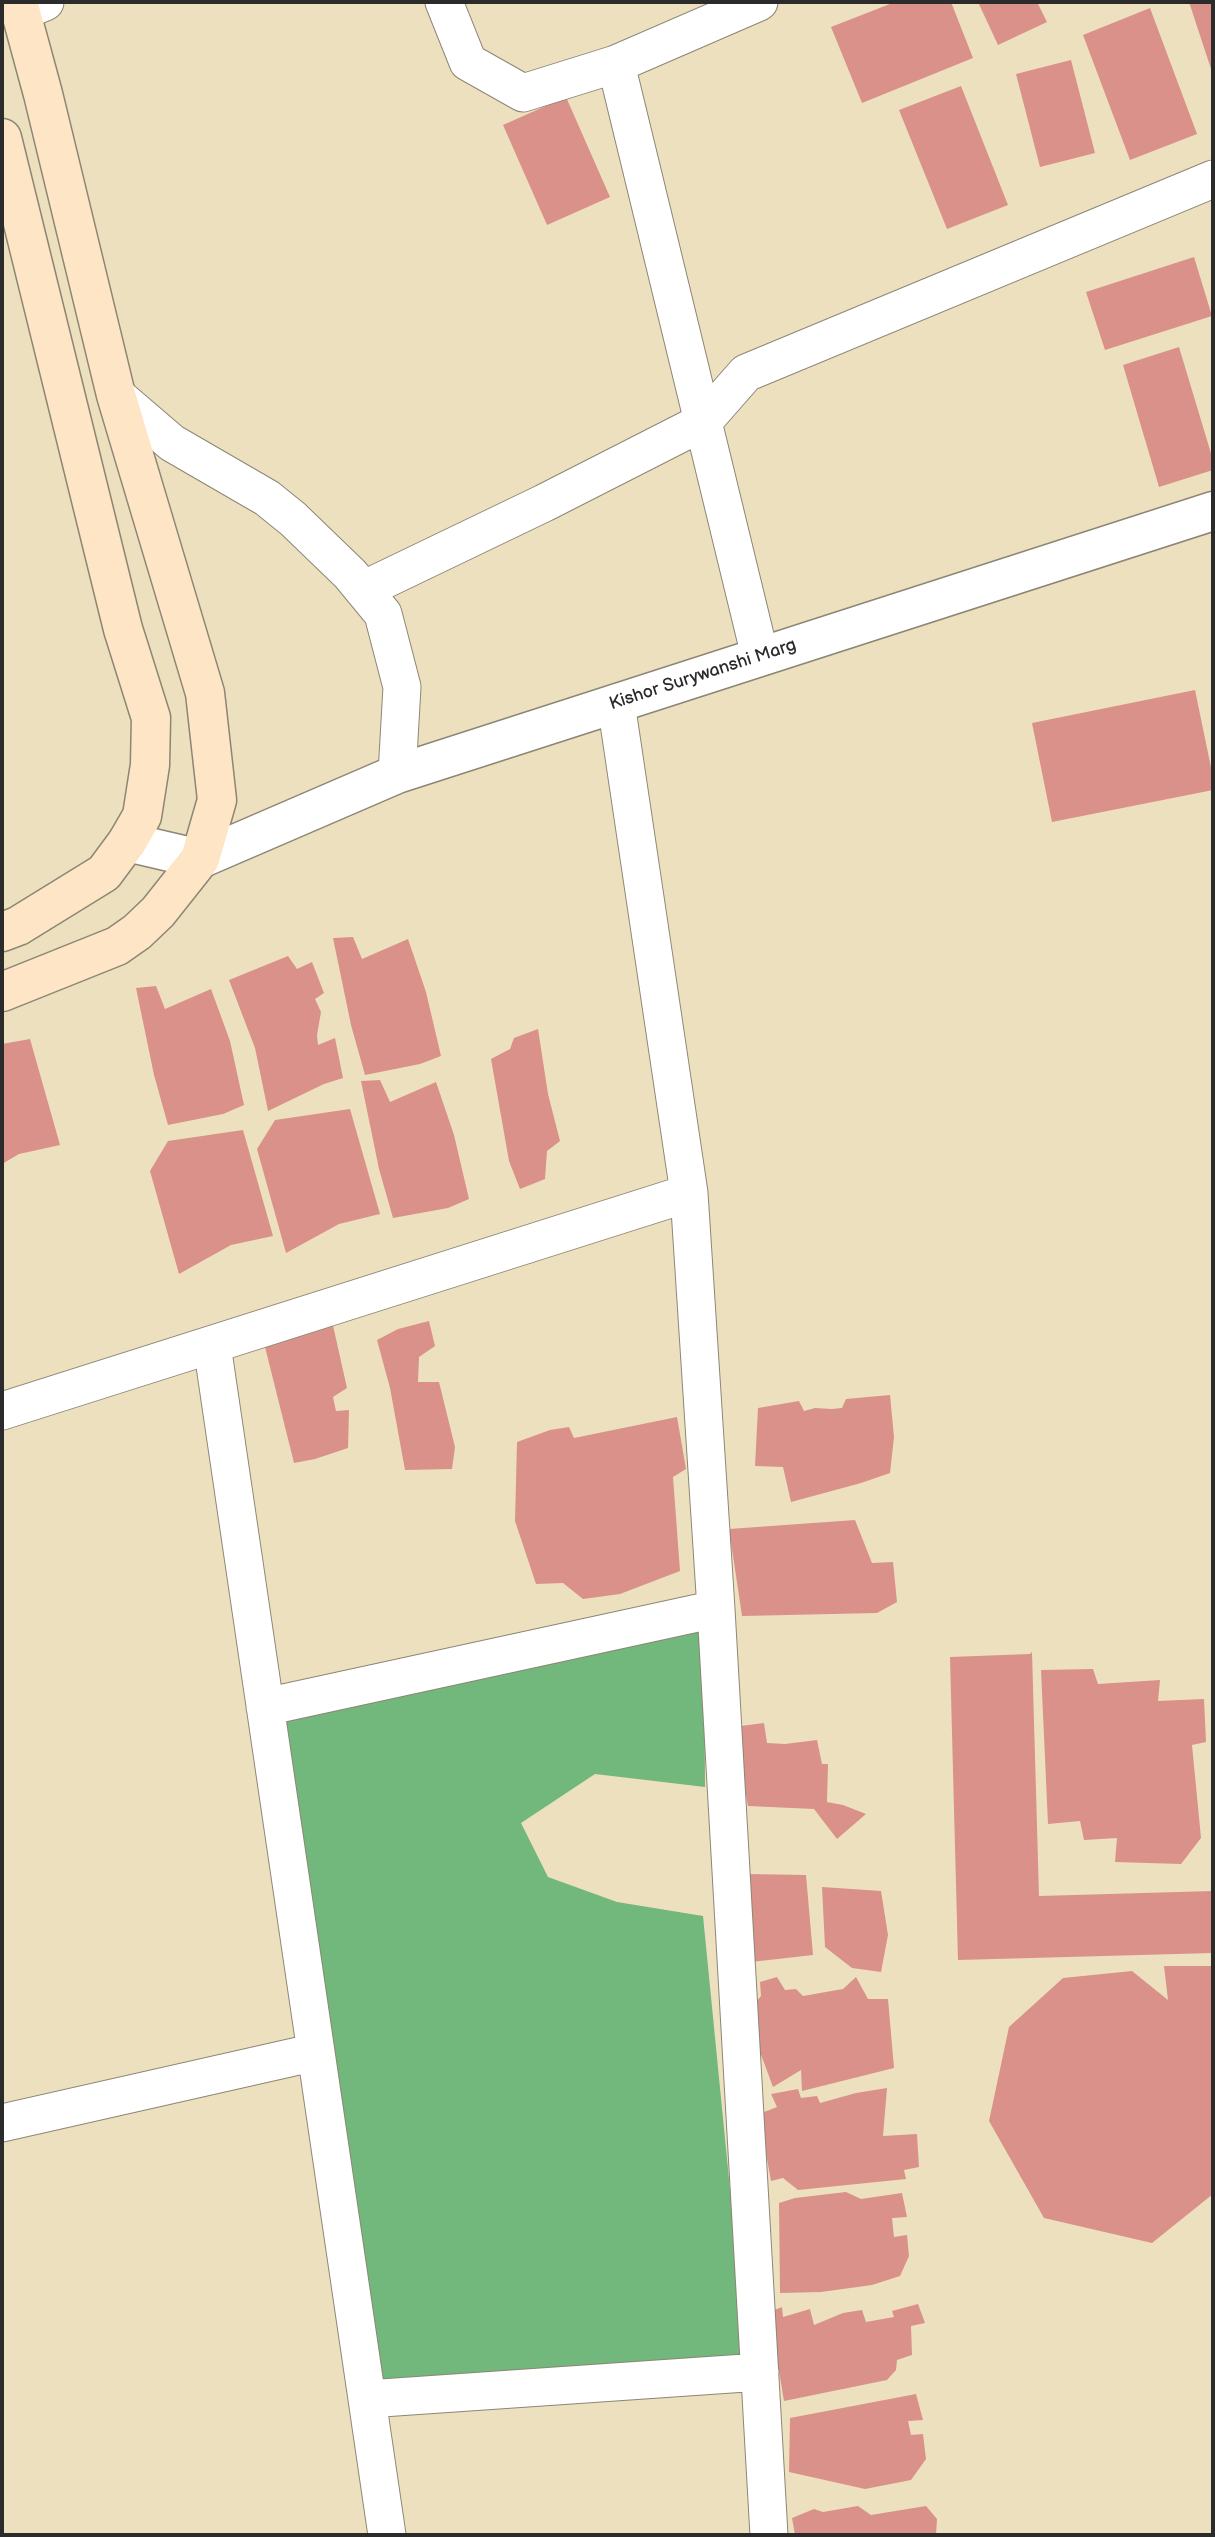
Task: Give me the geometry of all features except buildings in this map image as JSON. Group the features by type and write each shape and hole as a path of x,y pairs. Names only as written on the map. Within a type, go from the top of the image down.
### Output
{"main road":[{"path":"2,992 117,946 137,932 158,912 200,859 217,800 205,693 116,395 28,5"},
{"path":"2,138 123,629 151,718 150,765 142,816 127,842 104,873 18,926 2,932"}],"street":[{"path":"444,2 468,62 523,93 616,64 759,2"},
{"path":"616,64 760,656"},
{"path":"363,590 544,503 703,422 746,373 1213,179"},
{"path":"116,395 172,443 267,498 293,519 383,614 402,687 397,774"},
{"name":"Kishor Surywanshi Marg","path":"200,859 397,774 1213,511"},
{"path":"616,703 689,1193 716,1609 769,2535"},
{"path":"127,842 200,859"},
{"path":"2,1411 689,1193"},
{"path":"212,1345 387,2535"},
{"path":"265,1707 716,1609"},
{"path":"2,2123 316,2052"},
{"path":"367,2399 760,2372"}],"green space":[{"path":"704,1623 705,1787 595,1774 521,1823 548,1877 617,1902 703,1916 747,2361 381,2387 278,1705"}]}
